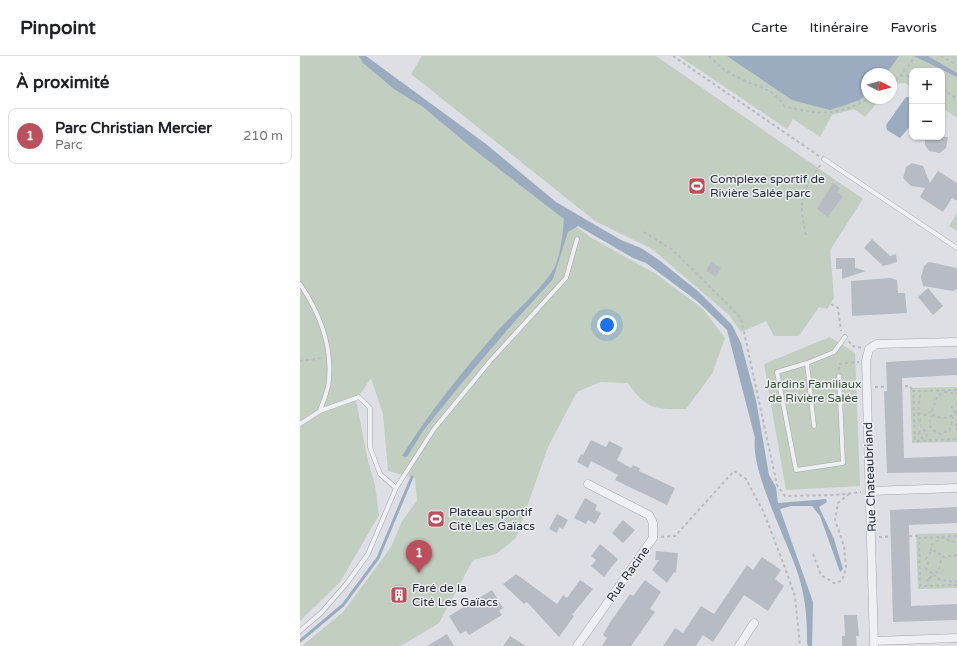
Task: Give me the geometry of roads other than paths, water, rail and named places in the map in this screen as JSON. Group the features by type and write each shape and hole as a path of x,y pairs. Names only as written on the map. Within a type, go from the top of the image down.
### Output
{"street":[{"name":"Rue Chateaubriand","path":"875,644 866,361 869,349 877,344 957,342"},
{"name":"Rue Racine","path":"577,646 653,538 653,523 649,515 588,484"},
{"path":"870,491 957,488"},
{"path":"739,646 754,624"},
{"path":"875,644 957,638"}],"lane":[{"path":"824,159 957,248"},
{"path":"300,631 321,613 337,595 368,554 396,488 439,423 491,360 566,278 577,239"},
{"path":"300,284 316,310 327,340 330,380 320,411"},
{"path":"839,376 843,463 796,470 777,372 807,363 834,352 846,337"},
{"path":"807,363 814,426"},
{"path":"300,424 320,411 359,397 370,408 370,447 380,474 396,488"}],"water":[{"path":"359,56 366,56 486,144 556,202 621,240 641,248 659,260 699,292 732,325 741,343 756,400 769,475 776,487 778,503 826,499 827,502 819,507 834,539 843,569 840,572 820,516 812,506 791,506 780,509 813,602 812,646 808,646 807,643 806,608 798,574 770,505 758,468 755,452 755,438 727,330 697,301 646,263 633,258 578,226 568,232 553,279 461,384 423,431 407,457 402,456 434,409 470,364 552,272 559,253 564,219 477,152 423,107 394,89 363,63"},
{"path":"727,56 899,56 890,68 861,68 860,100 830,110 792,100"},
{"path":"914,56 928,56 957,73 957,77 945,71 945,68 939,68"},
{"path":"906,97 909,97 909,128 900,138 887,130 886,125"}],"waterway":[{"path":"300,641 343,605 378,558 412,477"}],"place":[{"name":"Complexe sportif de Rivière Salée parc","path":"697,186"},
{"name":"Plateau sportif Cité Les Gaïacs","path":"436,519"},
{"name":"Parc Christian Mercier","path":"419,573"},
{"name":"Faré de la Cité Les Gaïacs","path":"399,595"}],"park label":[{"name":"Jardins Familiaux de Rivière Salée","path":"813,391"}]}
